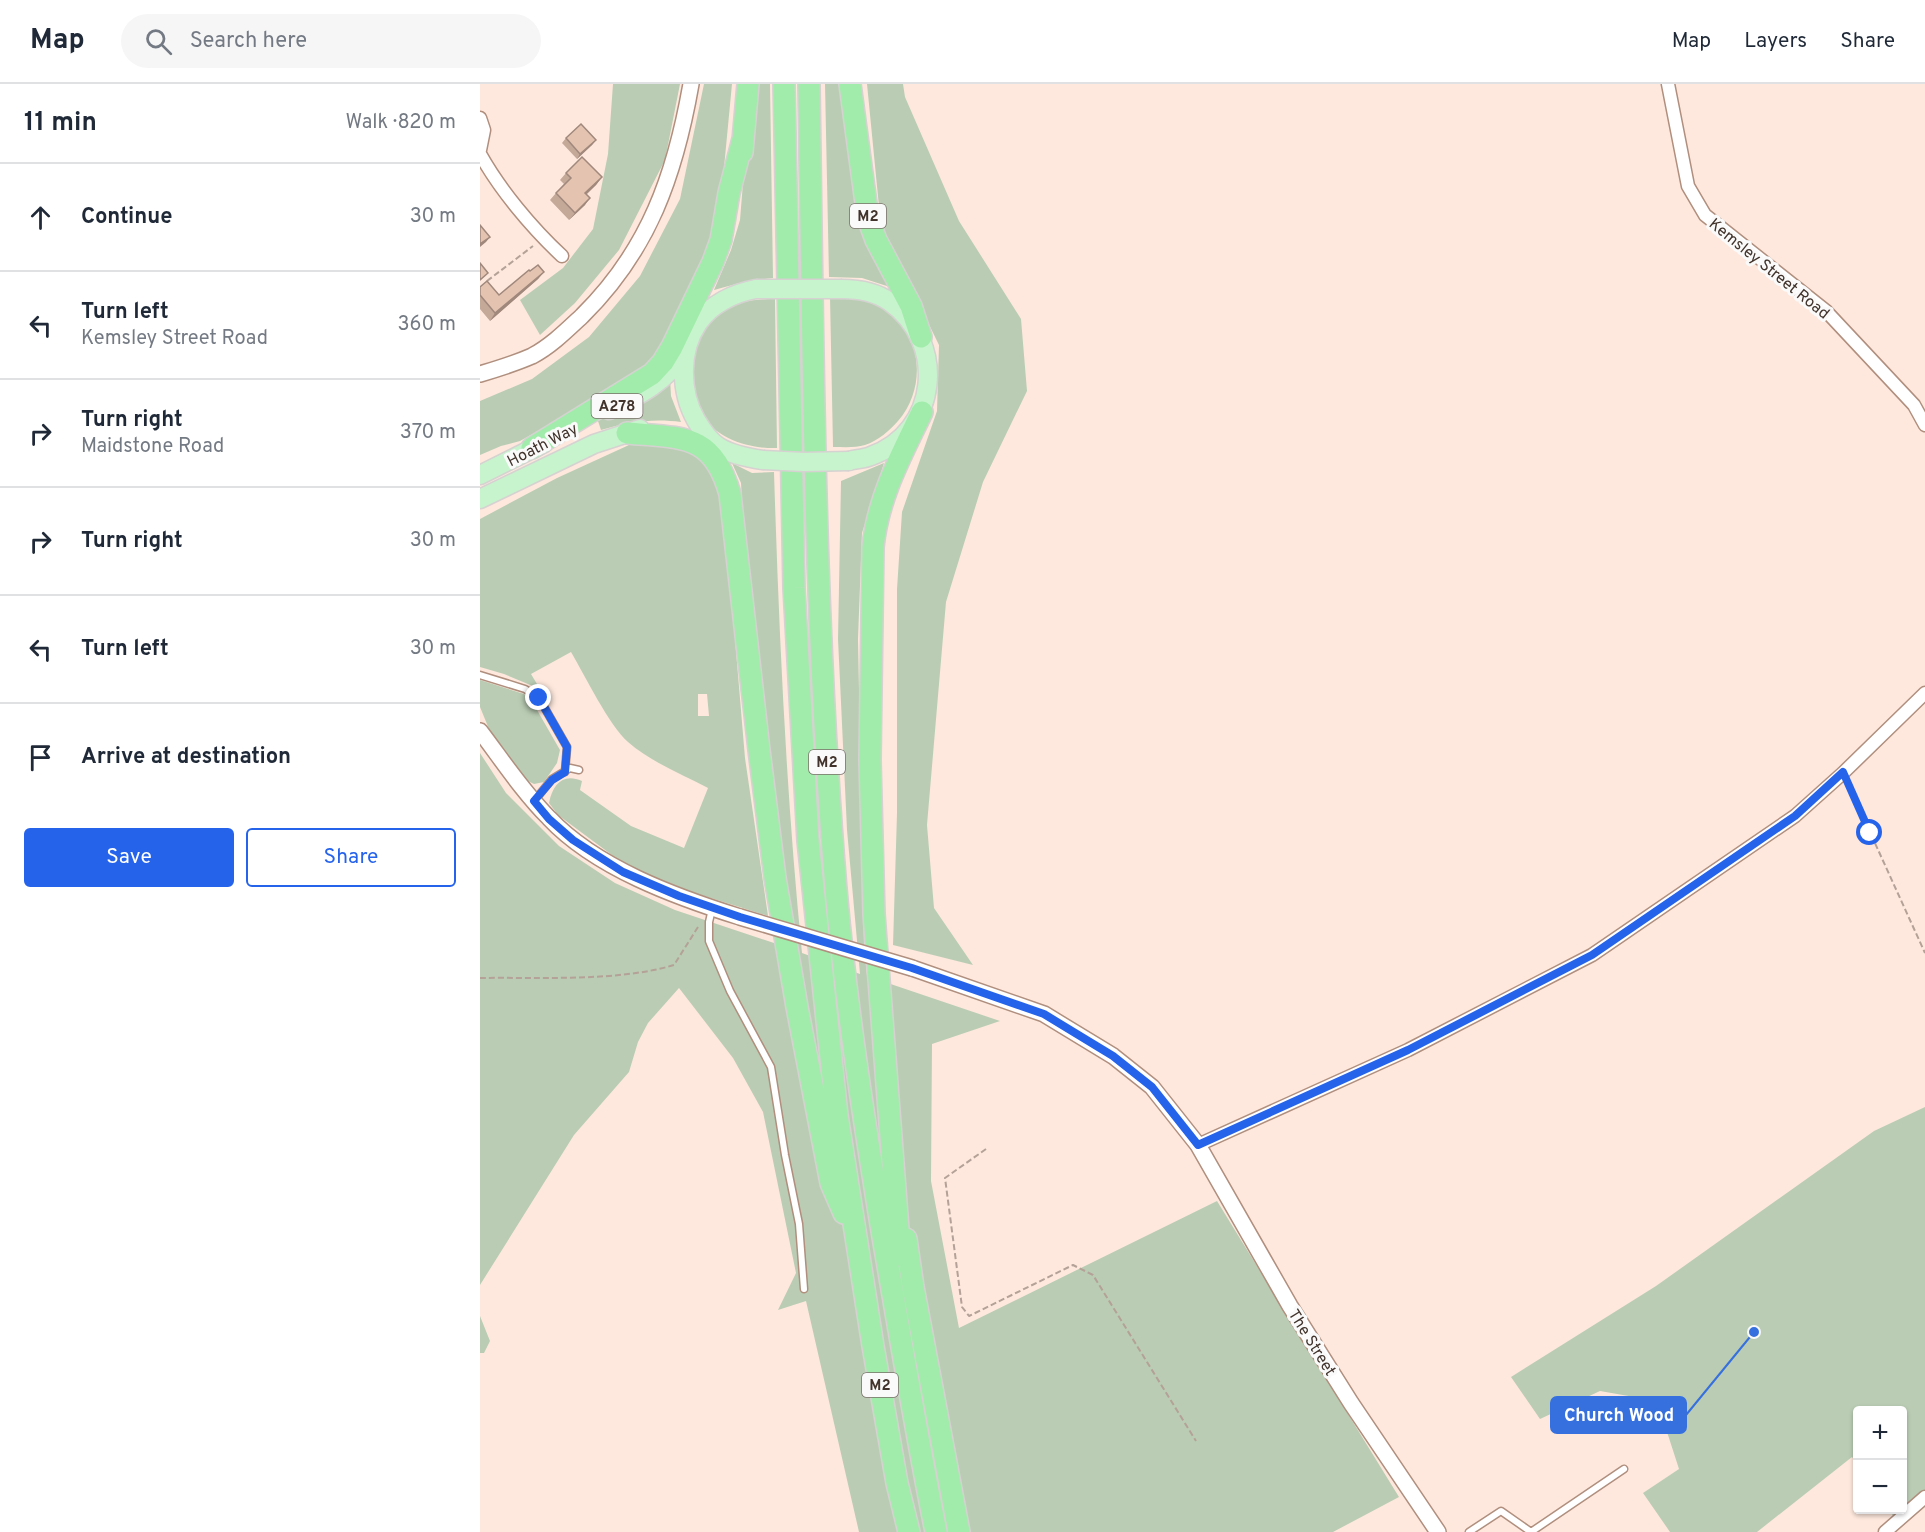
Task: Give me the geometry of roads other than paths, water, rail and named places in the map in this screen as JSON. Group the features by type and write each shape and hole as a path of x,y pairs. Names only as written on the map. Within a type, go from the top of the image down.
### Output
{"highway":[{"path":"699,322 722,265 736,221 748,84"},
{"name":"M2","path":"784,84 794,588 807,830 837,1115 855,1238 895,1472 909,1532"},
{"name":"M2","path":"809,84 817,550 824,720 837,892 858,1082 916,1434 936,1532"},
{"name":"M2","path":"850,84 868,218 876,240 910,306 921,337"},
{"path":"532,448 652,374 663,362 704,281 721,240 729,193 743,139"},
{"name":"M2","path":"916,1434 917,1382 897,1239 874,914 870,760 875,525 881,502 922,412"},
{"name":"M2","path":"627,434 678,437 698,444 713,455 725,477 734,518 759,750 781,913 831,1183 855,1238"},
{"name":"M2","path":"713,442 730,467 738,491 734,518"},
{"path":"893,1186 902,1209 913,1287 959,1532"}],"main road":[{"path":"713,442 690,410 685,395 684,379 688,348 699,322 714,307 729,297 756,289 858,289 889,301 909,319 921,337 929,378 922,412"},
{"name":"Hoath Way","path":"480,475 654,387 673,369 688,348"},
{"name":"Hoath Way","path":"480,499 594,444 650,427 663,427 713,442 737,454 763,460 849,461 871,457 892,446 922,412"}],"street":[{"path":"482,372 531,356 557,339 589,309 622,270 647,230 663,195 679,144 692,84"},
{"name":"Kemsley Street Road","path":"1668,84 1688,186 1705,215 1826,311 1914,405 1925,425"},
{"path":"480,118 484,130 480,152 488,169 543,238 562,256"},
{"path":"1198,1145 1408,1050 1592,955 1795,816 1925,693"},
{"name":"The Street","path":"480,731 549,819 573,840 623,872 707,914 740,917 912,968 1044,1014 1113,1056 1152,1087 1198,1145 1290,1306 1351,1403 1438,1532"},
{"path":"1885,1532 1925,1497"}],"lane":[{"path":"480,675 525,689 539,698 567,747 565,772"},
{"path":"534,801 552,780 570,768 579,770"},
{"path":"707,914 709,941 730,991 771,1067 799,1224 804,1288"},
{"path":"1469,1532 1501,1511 1531,1532 1624,1470"}],"place":[{"name":"Church Wood","path":"1754,1332"}]}
